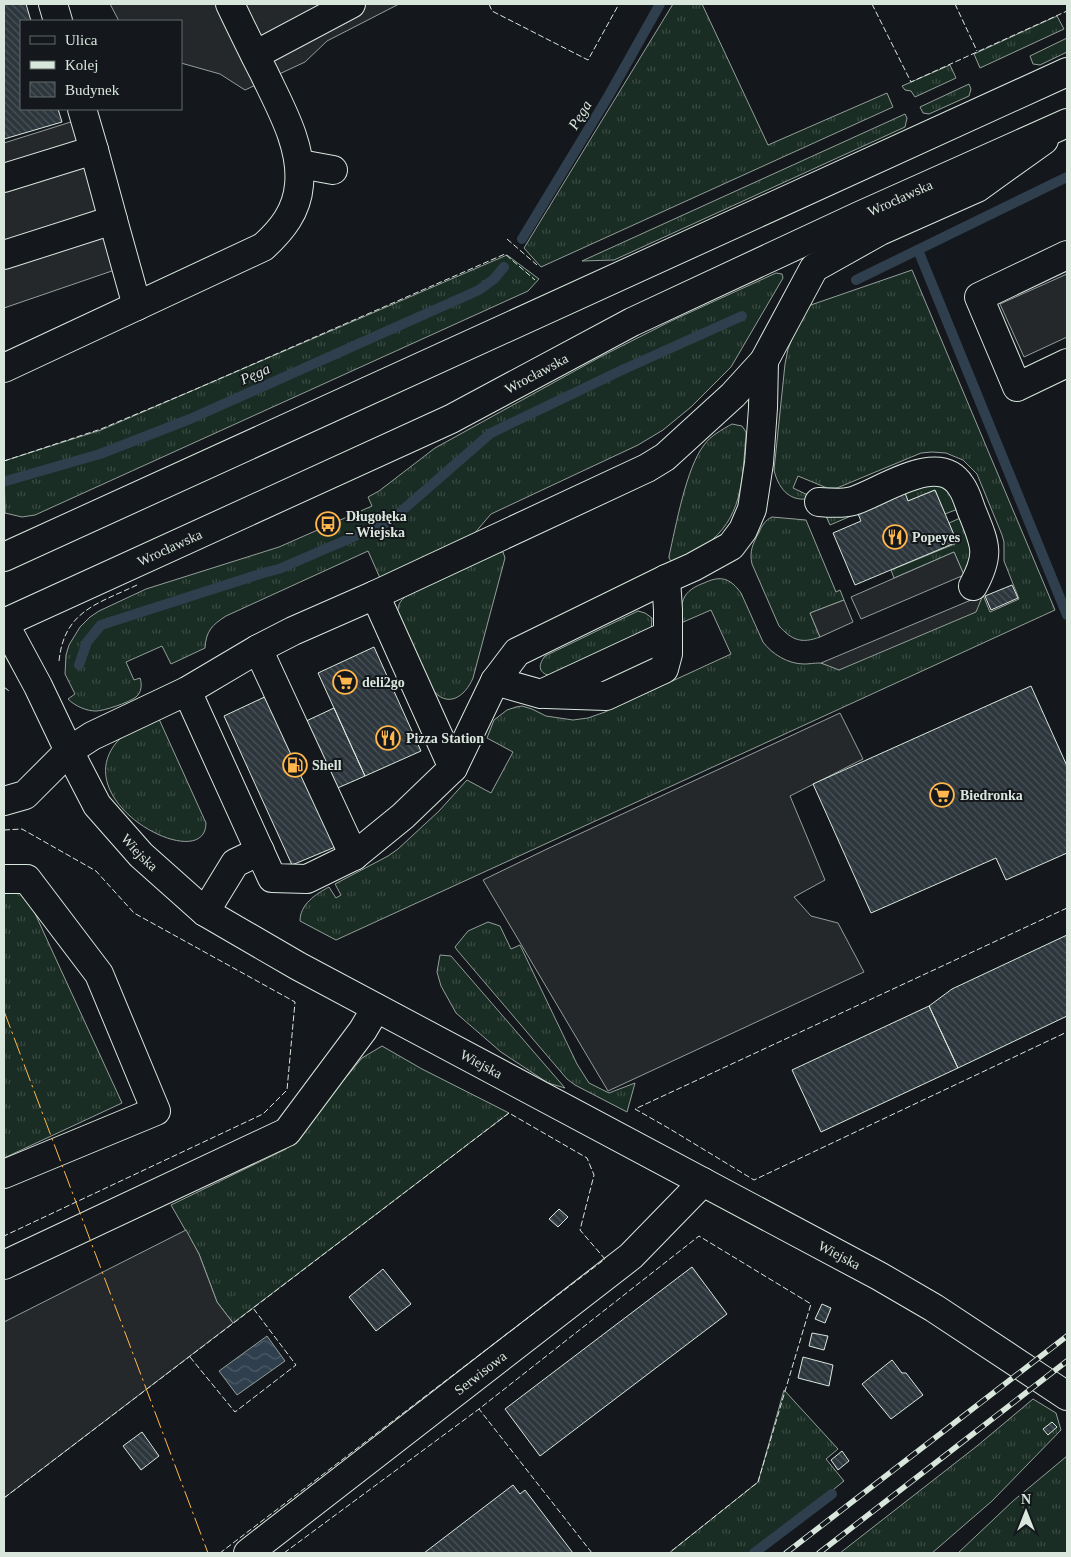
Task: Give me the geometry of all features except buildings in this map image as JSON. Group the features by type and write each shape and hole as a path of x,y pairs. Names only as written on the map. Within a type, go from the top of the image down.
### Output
{"main road":[{"path":"53,4 58,20"},
{"path":"4,368 263,247 277,234 292,213 299,187 300,164 293,140 281,109 230,4"},
{"path":"255,55 351,4"},
{"path":"4,557 1067,72"},
{"path":"82,110 137,306"},
{"path":"4,801 25,795 68,750 92,736 187,690 258,649 293,631 375,595 647,468 664,456 733,395 764,361 814,268 880,231 977,188 1067,123"},
{"name":"Wrocławska","path":"4,623 451,418 632,322 851,220 1067,123"},
{"path":"4,178 94,150"},
{"path":"300,164 333,170"},
{"path":"4,255 113,220"},
{"path":"1067,255 979,297 1017,387 1067,363"},
{"path":"187,690 272,878 307,879 354,856 402,816 453,768 495,681 517,652 692,567 731,546 743,530 752,509 759,463 764,408 764,361"},
{"path":"819,502 850,502 921,472 944,472 961,485 983,539 985,553 983,566 973,586"},
{"path":"495,681 541,694 606,696 664,669 668,654 666,579"},
{"path":"375,595 453,768"},
{"name":"Wiejska","path":"4,623 38,686 68,750 97,805 141,855 205,912 298,966 879,1276 934,1308 1067,1396"},
{"path":"258,649 354,856"},
{"path":"205,912 235,863 260,851"},
{"path":"4,879 27,879 99,974 156,1111 4,1174"},
{"path":"4,1265 287,1132 363,1030 376,1008"},
{"name":"Serwisowa","path":"248,1553 631,1256 703,1182"}],"green space":[{"path":"673,4 702,4 768,145 887,93 893,107 541,267 524,248"},
{"path":"1057,16 1064,29 980,68 974,54"},
{"path":"1067,38 1067,52 1040,65 1033,64 1030,56"},
{"path":"950,65 956,78 915,97 911,91 905,90 902,86"},
{"path":"969,84 971,89 969,96 929,114 923,113 920,107"},
{"path":"905,114 907,118 905,127 614,260 582,261"},
{"path":"507,255 539,279 528,291 35,515 22,517 5,513 4,461 101,430"},
{"path":"912,270 1055,610 336,940 300,921 303,910 314,896 329,887 336,898 341,895 335,884 398,849 439,811 467,780 491,793 513,752 487,738 494,720 507,710 522,706 546,716 573,720 588,718 731,654 711,610 681,623 683,599 689,591 698,585 715,579 725,579 733,584 741,593 763,642 781,658 798,664 820,663 839,670 983,595 990,612 1019,599 1004,561 1002,535 977,474 963,460 946,453 921,453 837,488 827,488 798,476 793,488 810,496 807,499 794,498 785,492 778,482 774,470 785,364 788,349 805,307"},
{"path":"776,273 782,274 783,278 731,367 691,407 663,430 638,445 491,514 473,535 380,578 368,551 226,616 217,622 208,633 205,648 171,664 162,646 126,662 134,680 140,678 141,683 138,695 133,699 111,708 96,711 81,708 68,699 75,694 65,674 66,655 69,645 80,627 99,611 146,589 279,547 372,506 368,497 379,491 435,448 600,357 671,321"},
{"path":"732,424 742,426 746,432 742,479 736,505 722,529 704,548 676,561 671,561 669,556 682,498 692,468 707,442"},
{"path":"936,479 963,507 945,514 935,490 908,501 903,490 830,525 825,514"},
{"path":"967,515 978,543 964,575 954,552 894,578 891,570 957,543 949,523"},
{"path":"772,517 806,520 836,592 840,590 844,600 810,613 820,637 807,640 797,639 788,635 779,626 752,564 751,551 753,544 763,525"},
{"path":"499,552 503,552 505,558 473,678 470,685 460,695 455,698 444,698 438,695 427,682 398,614 399,606 406,596"},
{"path":"638,611 652,618 651,632 552,676 542,671 540,666 545,656"},
{"path":"159,719 206,823 200,837 185,841 165,837 143,826 123,809 109,789 106,766 116,743 130,732"},
{"path":"4,886 9,886 27,896 122,1103 4,1158"},
{"path":"488,922 500,926 511,949 520,945 577,1064 589,1083 609,1093 635,1083 627,1112 567,1079 457,950 455,947 468,931"},
{"path":"440,955 451,956 565,1088 548,1083 501,1052 456,1013 441,986 437,972"},
{"path":"382,1046 422,1069 509,1113 233,1323 217,1302 199,1254 171,1205 286,1149 362,1058"},
{"path":"784,1390 838,1449 826,1459 844,1481 755,1553 669,1553 758,1482"},
{"path":"1033,1399 1056,1413 1061,1430 992,1501 932,1553 840,1553 977,1446"},
{"path":"1067,1456 1067,1553 958,1553 1013,1501"}],"shaded area":[{"path":"110,4 399,4 327,41 305,62 245,90 220,74 182,63 182,20 118,20"},
{"path":"93,115 138,262 4,308 4,143"},
{"path":"1067,274 1067,337 1024,357 1000,304"},
{"path":"954,552 964,575 861,619 851,597"},
{"path":"983,595 976,612 839,670 821,663"},
{"path":"844,600 853,622 820,637 810,613"},
{"path":"840,713 863,759 790,796 825,880 794,897 811,916 838,923 864,972 608,1091 483,880"},
{"path":"186,1230 199,1254 217,1302 233,1323 4,1498 4,1322"}],"water":[{"path":"267,1336 285,1361 237,1395 219,1371"}],"waterway":[{"name":"Pęga","path":"522,239 609,95 660,4"},
{"path":"856,280 1067,177"},
{"path":"918,250 1067,615"},
{"name":"Pęga","path":"6,481 100,454 190,419 479,290 494,279 504,267"},
{"path":"79,665 87,642 101,625 279,569 390,521 491,433 622,370 742,316"},
{"path":"754,1553 832,1494"}],"railway":[{"path":"786,1553 1067,1336"},
{"path":"819,1553 1067,1361"}],"fence":[{"path":"489,4 492,11 588,60 619,4"},
{"path":"872,4 911,82 1067,11"},
{"path":"955,4 977,51"},
{"path":"507,239 537,265"},
{"path":"4,461 101,429 505,254 535,280"},
{"path":"59,661 62,644 75,620 96,604 137,585"},
{"path":"4,687 9,691"},
{"path":"4,830 22,829 96,871 134,913 295,1002 287,1090 263,1114 4,1236"},
{"path":"1067,908 635,1109 754,1180 1067,1032"},
{"path":"4,1498 509,1113 587,1158 594,1175 580,1230 605,1259 220,1553"},
{"path":"592,1553 479,1409 699,1236 811,1304 758,1482 669,1553"},
{"path":"190,1357 235,1412 296,1365 253,1308"},
{"path":"284,1553 479,1409"}],"power":[{"path":"4,1011 208,1553"}],"place":[{"name":"Długołęka – Wiejska","path":"328,524"},
{"name":"Popeyes","path":"895,537"},
{"name":"deli2go","path":"345,682"},
{"name":"Pizza Station","path":"388,738"},
{"name":"Shell","path":"295,765"},
{"name":"Biedronka","path":"942,795"}]}
